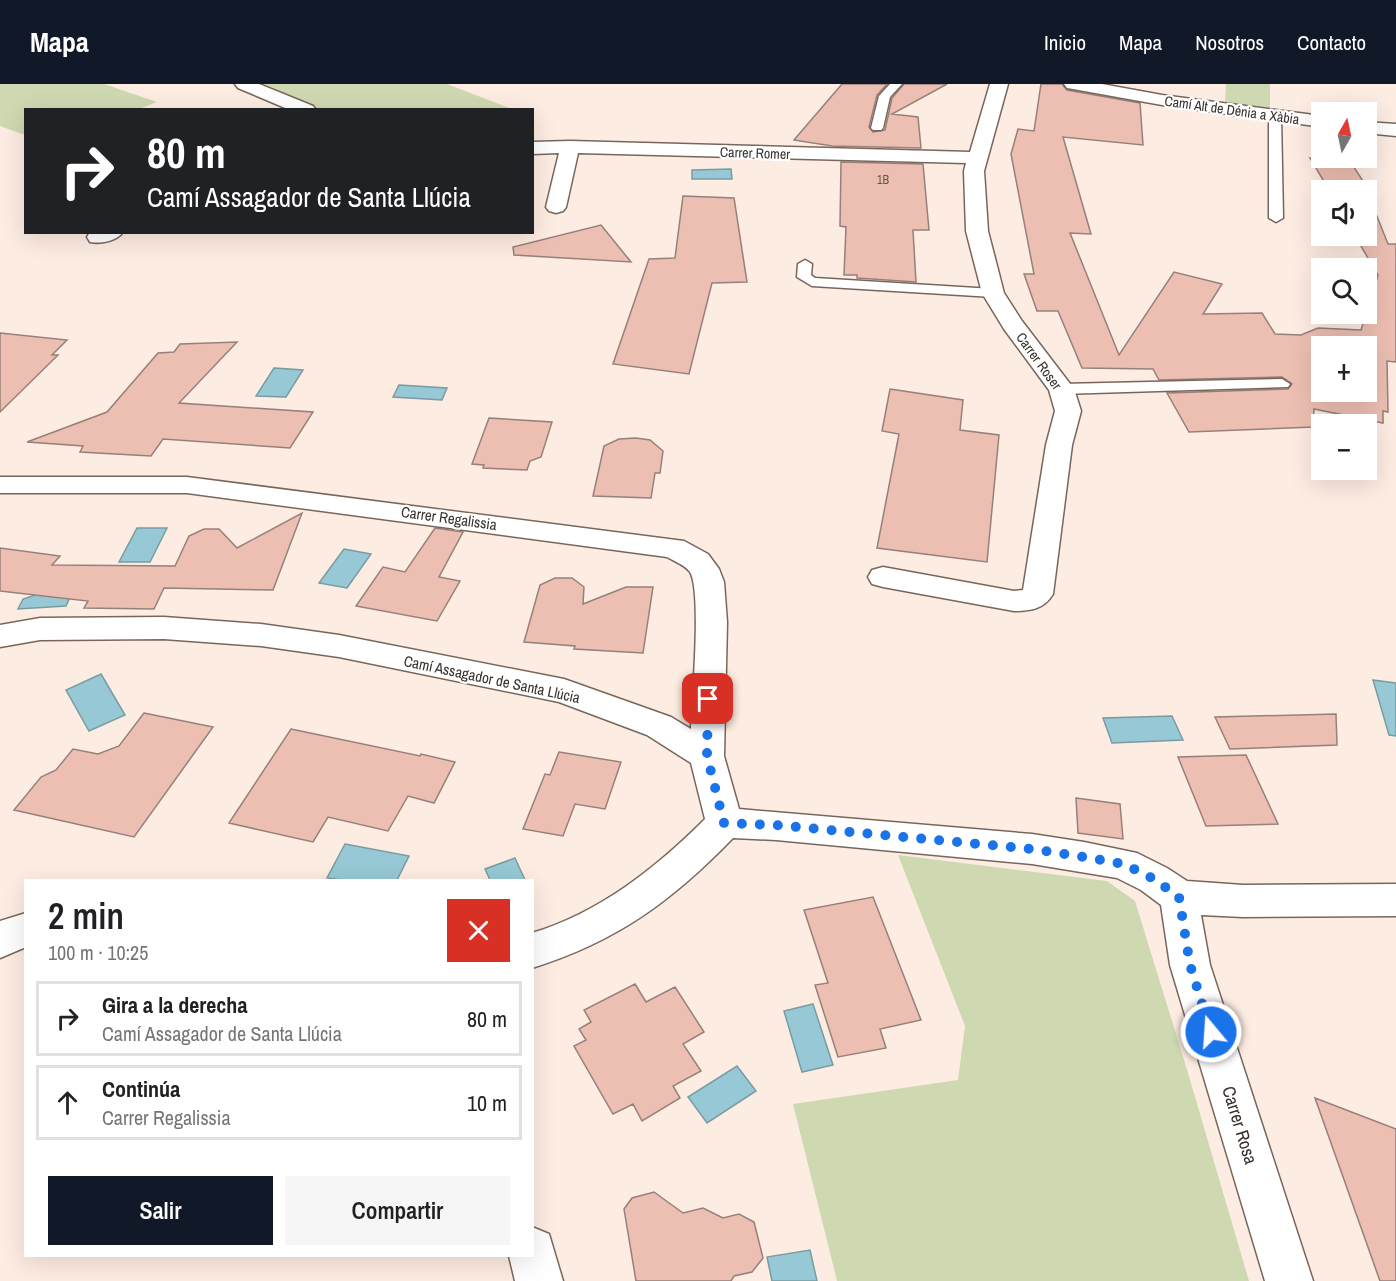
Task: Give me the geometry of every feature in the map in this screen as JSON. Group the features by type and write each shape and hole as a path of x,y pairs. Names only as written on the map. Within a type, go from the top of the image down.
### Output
{"street":[{"path":"244,84 302,108"},
{"name":"Carrer Roser","path":"883,577 1014,601 1033,599 1038,594 1059,445 1068,411 1060,389 1012,324 993,292 977,231 973,192 974,171 999,84"},
{"name":"Camí Alt de Dénia a Xàbia","path":"1073,84 1311,121"},
{"path":"1377,126 1395,125"},
{"path":"556,207 570,147"},
{"name":"Carrer Romer","path":"534,148 978,158"},
{"name":"Carrer Regalissia","path":"0,485 187,485 674,548 697,561 704,569 709,582 711,622 707,756"},
{"name":"Camí Assagador de Santa Llúcia","path":"0,636 40,629 164,628 261,635 339,646 564,691 659,726 707,756"},
{"path":"707,756 724,823"},
{"path":"534,951 553,946 589,931 684,864 724,823 776,825 1032,849 1084,857 1124,864 1154,879 1179,897 1243,901 1396,900"},
{"name":"Carrer Rosa","path":"1179,897 1190,965 1289,1281"},
{"path":"0,941 10,934 24,930"},
{"path":"533,1257 539,1281"}],"lane":[{"path":"877,128 885,96 896,84"},
{"path":"1275,116 1276,218"},
{"path":"805,264 804,277 812,282 993,292"},
{"path":"1060,389 1282,384"}],"green space":[{"path":"0,84 104,84 157,102 142,108 24,108 24,135 0,126"},
{"path":"255,84 447,84 509,108 316,108"},
{"path":"1226,84 1270,84 1270,109 1225,104"},
{"path":"898,855 1107,881 1135,901 1249,1281 837,1281 793,1104 958,1080 965,1026"}],"water":[{"path":"731,169 732,179 692,179 692,170"},
{"path":"274,368 303,370 286,397 256,396"},
{"path":"399,385 447,388 442,400 393,397"},
{"path":"137,528 167,528 150,562 119,562"},
{"path":"344,549 371,554 347,588 319,583"},
{"path":"77,581 66,606 18,609 23,599"},
{"path":"101,674 125,715 89,731 66,690"},
{"path":"1373,680 1396,683 1396,736 1389,735"},
{"path":"1172,716 1183,740 1112,743 1103,718"},
{"path":"345,844 409,856 398,879 327,878"},
{"path":"515,858 525,879 490,879 485,869"},
{"path":"813,1004 833,1065 802,1072 784,1011"},
{"path":"737,1066 756,1091 707,1123 688,1097"},
{"path":"810,1250 817,1281 772,1281 767,1257"}],"building":[{"path":"842,84 887,84 877,95 869,127 873,132 885,130 892,98 904,84 947,84 892,114 918,117 921,148 832,146 794,140"},
{"path":"1041,84 1062,84 1067,90 1140,103 1143,145 1063,137 1091,234 1070,233 1119,355 1174,272 1222,284 1203,314 1262,313 1275,334 1301,335 1318,328 1361,330 1363,324 1377,324 1377,258 1368,258 1361,246 1377,246 1377,216 1388,244 1396,244 1396,362 1387,361 1388,412 1383,411 1383,423 1377,422 1377,414 1339,414 1314,409 1314,414 1311,414 1311,427 1189,432 1167,393 1288,389 1292,384 1282,377 1159,380 1153,369 1082,368 1058,311 1037,311 1024,274 1034,274 1011,154 1018,129 1034,131"},
{"path":"841,162 923,164 929,230 913,230 916,282 844,275 846,227 840,226"},
{"path":"1316,168 1355,168 1362,180 1323,180"},
{"path":"683,196 734,198 747,282 712,283 689,374 613,364 649,259 675,258"},
{"path":"601,225 631,262 514,255 513,247"},
{"path":"0,333 67,340 52,355 58,355 0,412"},
{"path":"237,342 179,403 313,412 290,448 163,439 151,456 80,452 83,446 27,442 107,412 158,353 174,352 180,344"},
{"path":"890,389 963,400 960,430 999,435 987,562 877,548 899,434 882,431"},
{"path":"489,418 552,422 541,457 530,461 527,470 483,468 484,465 472,464"},
{"path":"619,439 650,440 663,451 660,473 655,473 651,498 593,496 604,446"},
{"path":"302,513 273,590 164,588 154,609 84,608 88,601 0,591 0,548 60,556 52,565 175,566 189,536 204,529 219,529 237,548"},
{"path":"435,528 463,532 439,577 460,581 437,621 356,606 383,567 405,572"},
{"path":"555,578 572,578 584,587 583,604 626,587 653,587 643,653 574,649 575,646 524,642 540,585"},
{"path":"144,713 213,727 134,837 14,810 41,777 56,770 73,749 98,754 119,746"},
{"path":"1336,714 1337,745 1230,749 1215,717"},
{"path":"291,729 455,762 434,803 408,796 388,831 328,817 313,842 229,823"},
{"path":"559,752 621,762 605,809 575,804 563,836 523,829 545,774 550,775"},
{"path":"1246,755 1278,824 1206,826 1178,757"},
{"path":"1076,798 1120,804 1123,839 1078,833"},
{"path":"873,897 921,1020 880,1029 886,1048 838,1057 815,985 828,983 804,910"},
{"path":"635,984 646,1002 675,987 704,1032 683,1044 701,1071 673,1086 680,1098 642,1121 633,1104 613,1114 574,1046 586,1040 579,1029 591,1022 584,1010"},
{"path":"1315,1098 1396,1129 1396,1281 1380,1281"},
{"path":"654,1192 683,1213 703,1208 723,1218 739,1214 754,1222 763,1258 752,1272 734,1276 731,1281 636,1281 624,1209 632,1198"}],"route":[{"path":"708,699 707,756 724,823 776,825 1032,849 1124,864 1154,879 1179,897 1185,944 1211,1032"}]}
